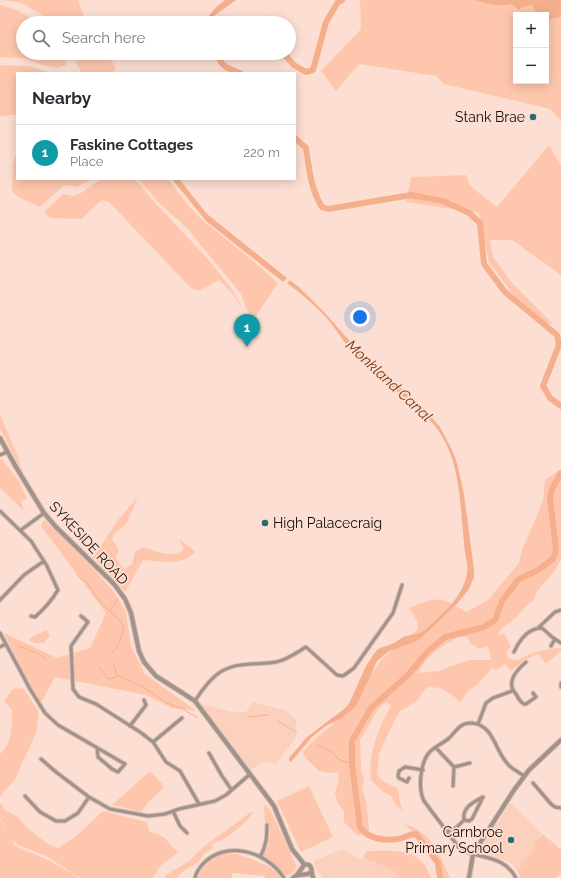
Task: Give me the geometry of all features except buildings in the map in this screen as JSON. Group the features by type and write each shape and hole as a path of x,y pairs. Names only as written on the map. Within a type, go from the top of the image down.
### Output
{"street":[{"name":"SYKESIDE ROAD","path":"0,438 44,513 56,527 114,584 125,599 131,614 139,651 144,662 166,684 195,701 249,775 274,806 292,849 305,870"},
{"path":"0,455 7,452"},
{"path":"0,511 31,541 47,566 58,590 54,597 38,614 34,617 31,616"},
{"path":"20,530 44,513"},
{"path":"0,600 24,575 44,562"},
{"path":"195,701 206,685 223,670 236,666 277,662 288,658 306,647 337,675 344,676 354,668 393,613 402,585"},
{"path":"514,652 521,640 535,628 538,628 556,612 561,610"},
{"path":"82,616 88,622 70,646 73,689 79,697 96,704 153,742 166,762 180,771 199,804"},
{"path":"538,628 542,628 561,643"},
{"path":"0,633 30,689 45,713 58,725 125,764 118,772 112,770 98,757 97,748"},
{"path":"551,646 555,639"},
{"path":"0,647 6,644"},
{"path":"526,662 513,675 512,691 524,704 536,697 533,693"},
{"path":"478,724 486,703 512,691"},
{"path":"130,726 146,707 144,700"},
{"path":"153,742 182,718"},
{"path":"516,878 505,864 460,849 428,808 422,796 423,770 429,753 449,739 461,725 466,723 478,724 490,734 506,763 524,776"},
{"path":"469,878 473,854 524,776 561,740"},
{"path":"436,748 454,768 453,786"},
{"path":"209,753 222,776 232,789"},
{"path":"41,759 89,797 110,809 148,816 164,814 215,801 226,795 249,775"},
{"path":"454,768 470,763"},
{"path":"409,778 407,782 399,778 399,771 405,767 423,770"},
{"path":"533,783 551,804 555,807 561,808"},
{"path":"25,796 40,812 56,821 65,821 78,813 89,797"},
{"path":"447,832 457,827 464,820 463,817 470,805 483,797 472,819 469,821 464,820"},
{"path":"173,811 180,826 187,833"},
{"path":"260,857 267,840 267,825"},
{"path":"195,878 196,873 207,860 221,852 230,850 238,850 260,857 270,863 281,873 284,878"},
{"path":"293,878 305,870 312,878"}],"shaded area":[{"path":"3,0 78,0 84,16 44,16 22,3"},
{"path":"360,0 561,0 561,121 550,109 444,84 436,76 359,64 336,91 321,71 361,29"},
{"path":"0,5 19,11 27,16 16,16 16,58 0,57"},
{"path":"29,60 66,60 66,65 58,68 42,65"},
{"path":"76,60 110,60 116,69 112,72 81,72"},
{"path":"0,65 28,66 49,72 16,72 16,115 0,116"},
{"path":"549,145 561,166 561,275 512,240 490,240 493,257 511,282 553,324 546,323 512,293 489,262 479,213 406,202 411,177 466,175 470,186 497,207"},
{"path":"16,156 16,180 90,180 76,187 70,185 63,186 40,207 18,197 12,191 13,164"},
{"path":"100,180 136,180 212,264 233,292 243,310 232,293 219,280 199,291 191,288 109,202 102,200 81,219 50,218 44,212 63,194 73,196 81,193"},
{"path":"139,180 169,180 187,204 201,219 278,283 256,316 252,318 246,308 241,294 186,227 160,204"},
{"path":"0,415 18,457 24,475 0,429"},
{"path":"2,459 18,480 27,499 21,501 24,511 0,488 0,460"},
{"path":"561,469 561,559 554,572 538,590 533,601 526,606 517,617 500,630 499,636 504,633 511,647 507,650 507,655 512,660 517,661 527,655 544,650 561,648 561,651 546,664 538,654 526,659 511,671 505,664 495,671 493,667 479,683 468,691 460,703 455,697 440,688 429,687 425,689 416,702 400,711 379,754 377,775 383,781 397,788 403,810 396,806 391,796 381,790 371,780 372,753 381,725 391,706 386,702 379,708 360,740 361,771 364,779 362,787 367,805 369,831 358,836 344,822 344,812 337,801 335,793 339,779 338,772 332,773 319,771 305,757 303,752 316,738 332,725 383,658 417,630 418,622 409,608 426,601 438,600 450,603 466,612 488,600 519,563 522,550 543,501 545,480","holes":["458,637 467,637 471,644 479,649 488,646 491,660 470,660 439,671 419,673 425,661 440,648"]},
{"path":"138,497 126,524 115,533 112,539 119,550 116,558 124,569 132,564 135,551 144,547 159,552 175,554 184,550 179,539 196,552 184,560 171,562 143,560 125,592 93,558 118,520"},
{"path":"44,520 89,564 114,592 126,612 131,646 145,674 196,711 171,708 146,695 55,677 41,703 26,678 4,633 57,658 90,648 106,613 41,526"},
{"path":"46,630 50,635 44,643 34,643 29,640 32,637"},
{"path":"23,688 39,712 36,733 14,781 0,798 0,754 10,739 12,722 12,710 4,701 13,689"},
{"path":"253,702 285,710 296,719 296,737 277,764 264,762 251,770 200,704 233,712 246,712"},
{"path":"150,771 164,786 146,805 142,812 112,805"},
{"path":"309,786 333,837 301,852 277,801"},
{"path":"0,803 6,811 18,817 27,828 48,844 58,848 75,837 103,811 147,822 149,831 164,837 178,853 161,865 153,878 80,878 46,856 18,845 12,839 15,846 48,860 78,878 0,878 0,820 8,832 0,818"},
{"path":"264,803 271,811 297,867 294,872 286,876 262,856 268,846 270,835 270,825 265,824"},
{"name":"Carnbroe Primary School","path":"510,803 542,834 534,843 535,846 517,871 514,866 506,860 482,853 480,850"},
{"path":"253,812 240,827 223,839 212,844 213,848 205,853 198,862 181,873 177,878 164,878 166,875 189,861 202,848"},
{"path":"403,823 413,827 428,838 438,852 450,878 442,878 433,854 422,840"},
{"path":"543,834 561,850 561,874 555,878 521,878 517,871 535,846 534,843"},
{"path":"342,849 357,858 390,868 403,878 323,878 313,861"},
{"path":"366,851 394,851 413,855 423,863 431,878 403,878 390,868 363,859"},
{"path":"224,854 237,854 268,866 278,873 281,878 265,878 265,876 232,873 232,878 198,878 204,867 216,857"}],"water":[{"path":"225,0 236,0 214,16 209,16 217,6"},
{"path":"475,0 561,0 561,17 549,19 549,12 536,12 534,7 531,5 522,7 519,10 512,4 494,5"},
{"path":"173,180 180,180 207,214 287,278 283,282 206,221"},
{"name":"Monkland Canal","path":"290,280 323,311 363,356 422,406 440,427 457,463 464,494 474,570 474,577 469,589 457,604 419,640 388,652 377,661 356,706 342,718 326,726 312,737 291,762 289,761 289,758 307,737 348,706 365,668 378,649 394,643 403,637 420,633 447,609 461,591 466,578 467,564 460,499 455,470 446,443 438,430 411,402 361,362 323,314 287,283"}],"waterway":[{"path":"289,60 294,65 306,72 313,70 326,22 338,2 342,0"},
{"path":"220,60 225,66 237,72"},
{"path":"296,139 306,148 309,171 313,186 322,207 328,209 411,195 443,201 469,213 480,223 484,264 505,292 557,335 559,345 543,386 550,398 561,406"},
{"path":"440,878 438,863 416,834 398,839 387,840 372,837 360,827 352,764 352,741 371,708 407,676 428,651 445,637 484,627 495,620 502,601 518,580 538,570 553,559 556,550 550,498 552,489 561,473"},
{"path":"77,574 81,579 85,580 102,604 121,622 124,628 119,642 111,654"},
{"path":"110,611 118,598"},
{"path":"18,646 37,653 47,660"},
{"path":"114,665 118,675"},
{"path":"99,667 108,679 119,676 143,687 167,703 181,708 198,718"},
{"path":"248,717 268,715"},
{"path":"278,721 297,733"},
{"path":"316,745 332,752 338,759 352,764"}],"place":[{"name":"Stank Brae","path":"533,117"},
{"name":"Faskine Cottages","path":"247,347"},
{"name":"High Palacecraig","path":"265,523"},
{"name":"Carnbroe Primary School","path":"511,840"}]}
